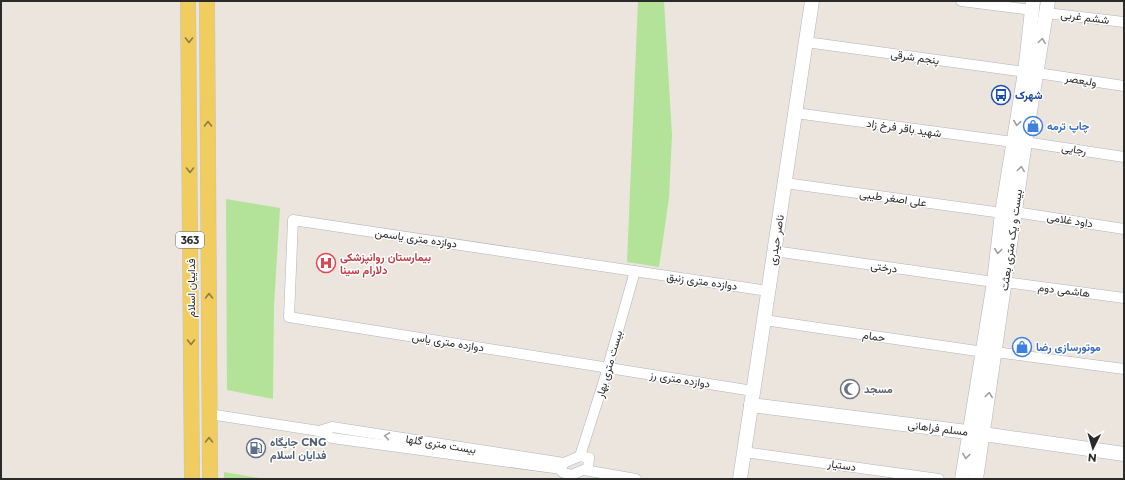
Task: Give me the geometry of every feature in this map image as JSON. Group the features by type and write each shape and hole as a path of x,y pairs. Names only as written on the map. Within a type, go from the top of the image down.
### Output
{"main road":[{"name":"فداییان اسلام","path":"188,1 192,479"},
{"name":"فداییان اسلام","path":"207,1 210,479"}],"street":[{"name":"ناصر حیدری","path":"740,479 812,1"},
{"path":"961,1 1033,6"},
{"name":"بیست و یک متری بعثت","path":"1031,73 1033,6"},
{"name":"بیست و یک متری بعثت","path":"962,479 976,433 1019,142 1031,73 1047,7"},
{"name":"ششم غربی","path":"1047,7 1124,22"},
{"name":"پنجم شرقی","path":"806,42 1031,73"},
{"name":"ولیعصر","path":"1031,73 1124,86"},
{"name":"شهید باقر فرخ زاد","path":"795,113 1019,142"},
{"name":"رجایی","path":"1019,142 1124,157"},
{"name":"علی اصغر طیبی","path":"785,183 1009,212"},
{"name":"داود غلامی","path":"1009,212 1124,229"},
{"name":"دوازده متری یاسمن","path":"289,317 293,220 635,271"},
{"name":"درختی","path":"774,252 999,282"},
{"name":"دوازده متری زنبق","path":"635,271 768,291"},
{"name":"بیست متری بهار","path":"580,456 608,368 635,271"},
{"name":"هاشمی دوم","path":"999,282 1124,298"},
{"name":"دوازده متری یاس","path":"289,317 608,368"},
{"name":"حمام","path":"764,320 989,352 1124,369"},
{"name":"دوازده متری رز","path":"608,368 753,391"},
{"name":"مسلم فراهانی","path":"751,405 976,433 1124,454"},
{"name":"بیست متری گلها","path":"209,414 319,431 332,427 560,471 571,475 584,470"},
{"name":"بیست و یک متری بعثت","path":"976,433 976,479"},
{"name":"دستیار","path":"744,452 939,479"},
{"path":"560,471 580,456 588,458 590,461 588,468 584,470"},
{"path":"584,470 636,479"}],"green space":[{"path":"638,1 664,1 672,135 669,198 659,267 627,262"},
{"path":"226,199 280,208 274,305 273,399 227,390"},
{"path":"224,472 265,479 224,479"}],"place":[{"name":"شهرک","path":"1001,95"},
{"name":"چاپ ترمه","path":"1033,126"},
{"name":"بیمارستان روانپزشکی دلارام سینا","path":"326,263"},
{"name":"موتورسازی رضا","path":"1022,347"},
{"name":"مسجد","path":"850,389"},
{"name":"جایگاه CNG فدایان اسلام","path":"256,448"}]}
